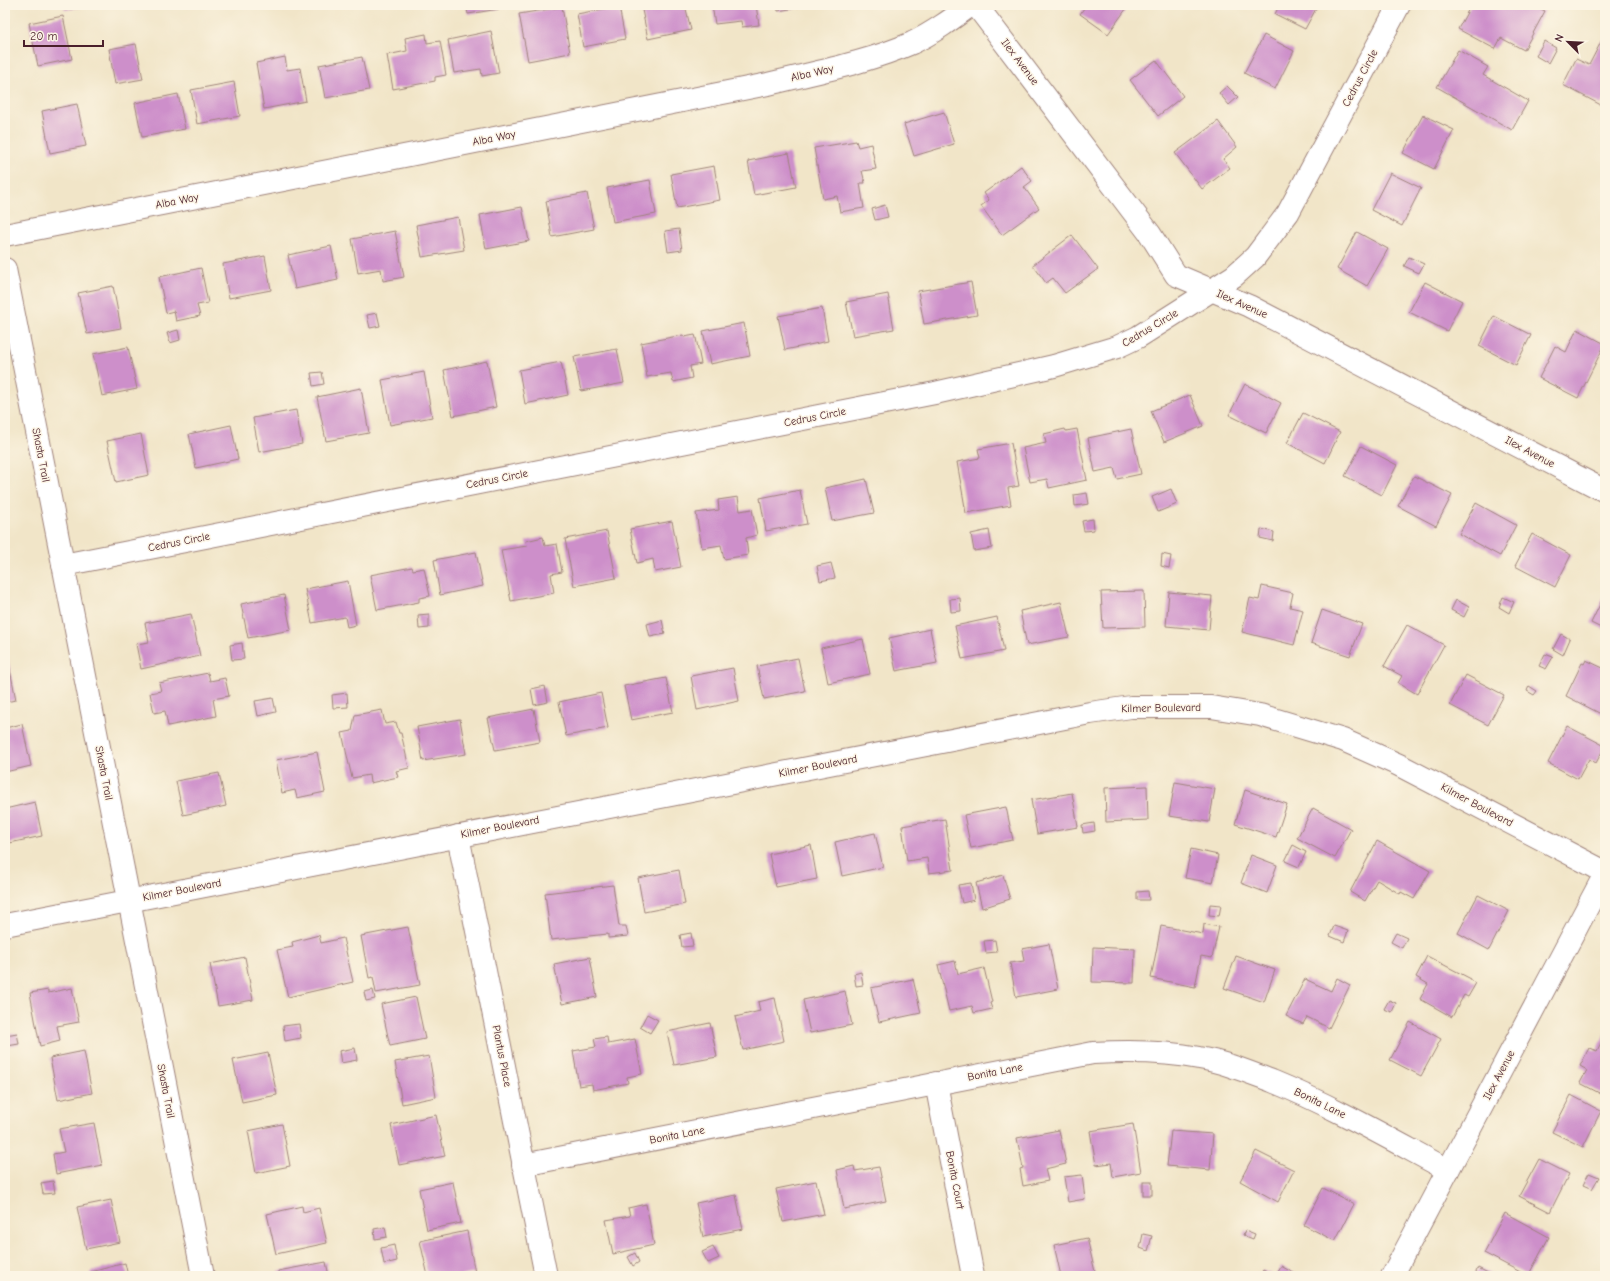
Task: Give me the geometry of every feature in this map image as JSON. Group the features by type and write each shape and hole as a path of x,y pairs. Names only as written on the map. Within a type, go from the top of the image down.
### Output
{"street":[{"name":"Alba Way","path":"5,235 768,84 859,62 913,42 945,24 971,5"},
{"name":"Ilex Avenue","path":"976,5 1150,234 1176,275 1249,306 1605,491"},
{"name":"Cedrus Circle","path":"63,565 927,394 1054,366 1117,347 1138,337 1234,276 1255,257 1288,213 1399,5"},
{"name":"Shasta Trail","path":"5,270 203,1276"},
{"name":"Kilmer Boulevard","path":"5,925 1090,713 1130,707 1211,707 1260,715 1343,740 1399,765 1605,873"},
{"name":"Plantus Place","path":"458,836 546,1276"},
{"name":"Ilex Avenue","path":"1392,1276 1605,873"},
{"name":"Bonita Lane","path":"523,1165 1093,1053 1129,1051 1165,1053 1200,1058 1244,1070 1312,1098 1448,1170"},
{"name":"Bonita Court","path":"936,1083 973,1276"}],"building":[{"path":"64,5 81,5 81,7 65,10"},
{"path":"466,5 498,5 499,9 468,14"},
{"path":"641,5 685,5 691,30 648,39"},
{"path":"712,5 756,5 759,25 742,27 741,21 715,24"},
{"path":"777,5 808,5 808,6 778,11"},
{"path":"1086,5 1129,5 1108,34 1080,14"},
{"path":"1272,5 1318,5 1305,29 1275,14 1278,8"},
{"path":"1471,5 1533,5 1545,11 1524,50 1501,38 1495,49 1458,29"},
{"path":"619,6 625,39 583,47 577,14"},
{"path":"562,7 570,53 528,61 519,14"},
{"path":"63,16 72,59 38,66 29,23"},
{"path":"491,31 499,73 482,76 481,69 454,73 448,40"},
{"path":"426,34 427,43 440,41 446,75 435,77 435,81 393,89 387,55 407,51 405,38"},
{"path":"1264,35 1294,51 1275,89 1244,73"},
{"path":"1602,40 1605,41 1605,97 1601,105 1563,85 1576,59 1589,65"},
{"path":"1544,41 1556,48 1548,63 1536,56"},
{"path":"136,44 143,79 115,84 109,49"},
{"path":"1458,50 1488,67 1483,75 1528,101 1512,130 1437,87"},
{"path":"285,57 287,70 300,68 306,101 264,109 256,63"},
{"path":"362,57 369,90 325,98 319,65"},
{"path":"1156,60 1183,96 1158,116 1130,80"},
{"path":"234,82 240,116 197,124 191,90"},
{"path":"1227,86 1238,97 1229,105 1219,93"},
{"path":"178,94 185,129 142,137 135,103"},
{"path":"77,104 86,146 50,153 42,111"},
{"path":"944,112 954,144 914,156 904,124"},
{"path":"1423,115 1454,130 1434,169 1403,153"},
{"path":"1218,121 1237,147 1223,159 1230,168 1202,189 1175,153"},
{"path":"856,141 858,147 871,144 876,169 862,171 865,183 860,183 864,208 840,212 837,196 823,199 814,148"},
{"path":"789,153 796,187 754,195 748,161"},
{"path":"714,166 720,200 677,208 671,174"},
{"path":"1021,166 1032,181 1024,187 1039,208 1002,235 981,206 989,200 984,193"},
{"path":"1390,173 1421,188 1402,226 1371,210"},
{"path":"650,180 656,214 613,222 607,188"},
{"path":"587,193 594,229 552,237 546,201"},
{"path":"885,205 888,217 875,220 872,209"},
{"path":"522,207 529,241 486,249 480,215"},
{"path":"458,217 464,250 422,257 416,225"},
{"path":"679,229 682,250 668,252 665,231"},
{"path":"395,231 404,277 383,281 381,269 358,273 352,239"},
{"path":"1357,232 1388,249 1367,286 1337,269"},
{"path":"1072,235 1098,269 1065,293 1053,278 1046,283 1033,265"},
{"path":"331,246 338,280 295,289 288,255"},
{"path":"265,256 271,290 229,298 223,264"},
{"path":"1409,257 1424,264 1419,273 1404,266"},
{"path":"201,268 208,303 197,305 200,316 176,321 174,311 166,313 159,277"},
{"path":"971,282 977,315 924,324 918,291"},
{"path":"1425,282 1462,301 1447,331 1409,312"},
{"path":"113,286 121,328 87,334 78,293"},
{"path":"888,294 894,329 853,336 846,302"},
{"path":"822,308 828,341 785,350 778,316"},
{"path":"377,313 380,326 370,328 367,315"},
{"path":"1494,316 1531,335 1516,365 1479,346"},
{"path":"744,323 750,356 710,364 703,331"},
{"path":"1577,329 1605,344 1578,398 1539,378 1555,346 1566,352"},
{"path":"178,330 180,340 170,343 167,333"},
{"path":"683,335 684,337 695,335 696,338 701,364 690,366 692,378 673,382 671,373 647,377 641,343"},
{"path":"128,347 137,389 102,396 93,354"},
{"path":"617,349 624,383 581,391 574,357"},
{"path":"487,361 496,407 453,416 444,370"},
{"path":"561,362 568,395 525,404 519,370"},
{"path":"322,372 324,384 313,386 311,373"},
{"path":"424,372 432,417 390,425 382,380"},
{"path":"1245,384 1281,403 1266,433 1229,415"},
{"path":"361,388 369,433 326,441 317,397"},
{"path":"1190,395 1203,426 1164,442 1151,411"},
{"path":"296,410 302,444 259,452 253,418"},
{"path":"1303,413 1340,432 1325,463 1287,443"},
{"path":"231,425 238,459 196,468 189,434"},
{"path":"1065,429 1066,431 1077,429 1087,480 1049,488 1047,479 1030,482 1023,448 1046,443 1044,434"},
{"path":"1131,429 1141,474 1117,479 1114,468 1095,472 1088,438"},
{"path":"141,434 149,475 116,482 107,441"},
{"path":"1011,443 1019,486 1008,488 1011,505 966,513 957,462 980,458 978,449"},
{"path":"1361,446 1397,465 1382,495 1345,476"},
{"path":"1414,476 1452,495 1436,526 1398,506"},
{"path":"866,479 874,513 832,521 825,488"},
{"path":"1171,489 1177,504 1158,512 1152,497"},
{"path":"800,490 807,524 766,531 760,498"},
{"path":"1087,493 1089,504 1075,506 1074,495"},
{"path":"738,497 740,511 752,509 757,535 746,538 748,555 724,559 721,545 702,548 696,513 719,510 718,500"},
{"path":"1476,503 1516,525 1500,556 1459,534"},
{"path":"1093,519 1094,530 1084,531 1082,521"},
{"path":"672,521 681,567 655,572 653,559 637,563 630,529"},
{"path":"1261,529 1274,532 1273,541 1260,538"},
{"path":"989,530 992,548 974,551 971,534"},
{"path":"607,531 616,578 574,586 565,539"},
{"path":"1532,534 1571,555 1555,587 1515,566"},
{"path":"543,537 545,546 557,544 562,572 551,574 554,593 511,601 501,550 527,546 526,541"},
{"path":"476,552 483,586 440,595 434,560"},
{"path":"1162,554 1171,556 1169,568 1161,566"},
{"path":"831,563 835,578 820,581 817,566"},
{"path":"412,567 413,570 424,568 430,596 419,598 419,602 377,610 370,575"},
{"path":"348,581 356,625 347,627 345,617 312,623 305,589"},
{"path":"1262,586 1293,593 1290,607 1303,610 1294,645 1242,632 1250,598 1259,600"},
{"path":"1144,591 1145,627 1103,628 1101,592"},
{"path":"1169,592 1212,596 1209,630 1166,626"},
{"path":"1605,594 1605,630 1591,623"},
{"path":"284,595 291,630 248,638 241,604"},
{"path":"1503,597 1514,602 1509,613 1499,607"},
{"path":"960,598 961,611 951,612 950,599"},
{"path":"1456,600 1469,607 1464,617 1451,610"},
{"path":"1061,602 1069,637 1027,645 1020,611"},
{"path":"1322,610 1362,624 1350,656 1311,643"},
{"path":"191,614 200,656 141,669 136,644 149,642 145,623"},
{"path":"429,614 429,628 419,629 418,615"},
{"path":"997,617 1004,651 962,659 955,626"},
{"path":"662,620 665,634 650,637 647,624"},
{"path":"1407,625 1444,645 1417,694 1398,683 1402,676 1384,666"},
{"path":"930,629 937,663 896,671 889,638"},
{"path":"1561,634 1570,639 1563,655 1553,649"},
{"path":"863,639 870,674 828,683 821,648"},
{"path":"242,643 244,659 232,660 230,645"},
{"path":"1545,654 1553,657 1546,669 1539,666"},
{"path":"798,658 805,691 764,699 757,666"},
{"path":"5,659 8,659 16,700 5,702"},
{"path":"1586,660 1605,669 1605,716 1566,696 1582,663 1584,664"},
{"path":"733,668 739,701 697,710 691,676"},
{"path":"208,673 210,681 225,678 229,696 213,699 216,716 168,726 165,711 154,713 150,693 161,691 159,683"},
{"path":"1466,675 1504,695 1488,725 1450,705"},
{"path":"666,678 673,712 631,720 624,686"},
{"path":"545,686 548,702 534,705 531,689"},
{"path":"1529,686 1537,691 1534,695 1527,691"},
{"path":"347,693 348,707 333,708 332,695"},
{"path":"601,693 608,728 566,736 559,702"},
{"path":"273,698 276,712 258,716 255,701"},
{"path":"534,709 540,742 495,750 488,718"},
{"path":"382,710 385,724 396,722 399,733 401,733 409,768 396,771 398,777 370,783 369,775 352,778 342,733 352,731 355,715"},
{"path":"460,719 466,754 423,761 417,727"},
{"path":"22,724 31,766 5,772 5,728"},
{"path":"1567,726 1605,746 1596,763 1589,759 1578,779 1548,763"},
{"path":"317,752 325,792 297,798 295,790 282,793 276,760"},
{"path":"219,773 226,806 183,815 176,781"},
{"path":"1175,782 1215,789 1209,822 1169,816"},
{"path":"1147,786 1148,820 1106,822 1105,788"},
{"path":"1245,790 1287,804 1276,837 1235,824"},
{"path":"1072,793 1078,827 1037,834 1031,800"},
{"path":"35,802 42,836 5,844 5,809"},
{"path":"1006,807 1013,840 971,848 964,815"},
{"path":"1313,808 1351,829 1335,858 1297,838"},
{"path":"945,819 953,870 929,873 927,858 907,861 902,826"},
{"path":"1094,823 1095,831 1083,833 1082,825"},
{"path":"875,833 883,867 842,876 835,842"},
{"path":"1377,841 1430,871 1414,899 1401,892 1400,894 1377,880 1365,901 1350,892"},
{"path":"811,845 817,879 776,887 769,854"},
{"path":"1293,845 1306,852 1299,867 1285,861"},
{"path":"1191,849 1218,855 1213,883 1185,878"},
{"path":"1251,855 1277,865 1267,893 1241,883"},
{"path":"679,870 685,904 644,912 638,878"},
{"path":"1003,875 1010,899 982,908 976,883"},
{"path":"971,883 974,900 962,903 958,885"},
{"path":"613,885 619,926 626,926 628,936 608,938 608,934 551,940 545,893"},
{"path":"1148,891 1149,900 1137,900 1137,892"},
{"path":"1478,895 1509,911 1489,950 1458,933"},
{"path":"1210,904 1221,905 1219,916 1209,915"},
{"path":"1204,924 1219,927 1212,958 1201,956 1195,987 1151,978 1161,926 1203,934"},
{"path":"1334,926 1348,931 1344,942 1330,936"},
{"path":"408,927 420,985 376,993 373,977 369,978 361,936"},
{"path":"691,933 693,946 682,947 680,935"},
{"path":"1396,933 1407,938 1402,948 1391,942"},
{"path":"319,935 321,943 343,938 353,982 288,997 277,950 293,947 292,942"},
{"path":"995,940 997,952 986,953 984,941"},
{"path":"1049,944 1058,989 1016,997 1010,963 1024,961 1022,949"},
{"path":"1093,947 1135,949 1134,983 1092,982"},
{"path":"1236,956 1275,970 1264,1002 1224,988"},
{"path":"1427,956 1476,983 1468,997 1464,995 1452,1017 1420,999 1428,984 1416,977"},
{"path":"245,957 253,1000 218,1006 210,964"},
{"path":"590,957 597,997 562,1004 554,964"},
{"path":"955,961 958,974 984,968 992,1002 990,1003 992,1009 974,1013 972,1006 949,1011 938,965"},
{"path":"861,972 863,985 856,986 854,974"},
{"path":"1337,978 1350,985 1329,1028 1307,1017 1303,1024 1286,1016 1305,979 1331,991"},
{"path":"913,979 921,1013 879,1022 871,988"},
{"path":"72,988 79,1022 57,1026 60,1041 40,1046 30,993 48,990 48,993"},
{"path":"373,990 375,999 366,1001 364,992"},
{"path":"845,991 852,1025 810,1033 803,1000"},
{"path":"416,997 425,1039 390,1046 381,1004"},
{"path":"775,998 784,1041 743,1050 735,1017 760,1011 758,1002"},
{"path":"1389,1000 1396,1003 1392,1012 1384,1009"},
{"path":"647,1014 658,1020 650,1033 640,1027"},
{"path":"1410,1022 1441,1039 1421,1076 1390,1060"},
{"path":"710,1023 717,1057 674,1065 667,1032"},
{"path":"299,1024 301,1038 285,1041 283,1026"},
{"path":"17,1033 19,1044 7,1046 6,1035"},
{"path":"1605,1034 1605,1096 1580,1083 1587,1070 1580,1066 1589,1048 1597,1051"},
{"path":"607,1037 608,1044 635,1039 642,1074 627,1077 628,1083 593,1090 592,1084 579,1086 573,1051 596,1047 594,1039"},
{"path":"355,1048 357,1060 341,1063 339,1051"},
{"path":"84,1051 92,1093 58,1100 50,1058"},
{"path":"268,1053 277,1095 242,1102 233,1060"},
{"path":"429,1056 436,1097 402,1104 395,1062"},
{"path":"1571,1095 1601,1111 1583,1147 1552,1132"},
{"path":"436,1115 445,1156 399,1165 391,1125"},
{"path":"94,1123 102,1165 56,1174 53,1154 64,1152 59,1129"},
{"path":"282,1124 290,1166 256,1173 248,1131"},
{"path":"1133,1124 1141,1172 1113,1177 1111,1163 1096,1165 1090,1131"},
{"path":"1059,1130 1066,1164 1045,1169 1048,1181 1023,1186 1020,1169 1023,1168 1017,1138"},
{"path":"1171,1131 1213,1134 1210,1170 1167,1166"},
{"path":"1256,1151 1294,1170 1278,1202 1240,1181"},
{"path":"1539,1159 1569,1174 1550,1212 1519,1196"},
{"path":"854,1166 855,1171 879,1167 886,1201 844,1209 837,1170"},
{"path":"1589,1173 1599,1177 1592,1189 1583,1185"},
{"path":"1082,1175 1085,1199 1068,1202 1064,1177"},
{"path":"53,1181 55,1193 43,1194 41,1183"},
{"path":"816,1181 824,1214 783,1222 776,1189"},
{"path":"453,1182 461,1223 427,1230 419,1189"},
{"path":"1143,1182 1152,1182 1152,1195 1143,1195"},
{"path":"1323,1188 1354,1204 1335,1241 1304,1225"},
{"path":"736,1195 743,1229 703,1237 696,1203"},
{"path":"111,1200 120,1242 86,1249 77,1207"},
{"path":"646,1204 654,1245 613,1254 606,1220 630,1216 628,1208"},
{"path":"302,1206 303,1212 319,1208 327,1243 276,1254 267,1214"},
{"path":"1505,1213 1549,1237 1528,1276 1484,1253"},
{"path":"385,1227 387,1237 375,1239 374,1229"},
{"path":"1245,1230 1255,1234 1253,1239 1243,1235"},
{"path":"467,1231 475,1273 462,1276 428,1276 420,1241"},
{"path":"1143,1234 1152,1236 1148,1251 1140,1248"},
{"path":"1087,1238 1096,1276 1061,1276 1054,1245"},
{"path":"394,1245 397,1261 384,1264 381,1248"},
{"path":"713,1247 719,1258 708,1263 702,1252"},
{"path":"635,1253 639,1262 633,1266 628,1257"},
{"path":"326,1262 329,1276 279,1276 278,1271"},
{"path":"125,1263 128,1276 92,1276 91,1272"},
{"path":"1281,1266 1299,1276 1275,1276"},
{"path":"1478,1268 1494,1276 1474,1276"},
{"path":"1263,1270 1274,1276 1260,1276"}]}
